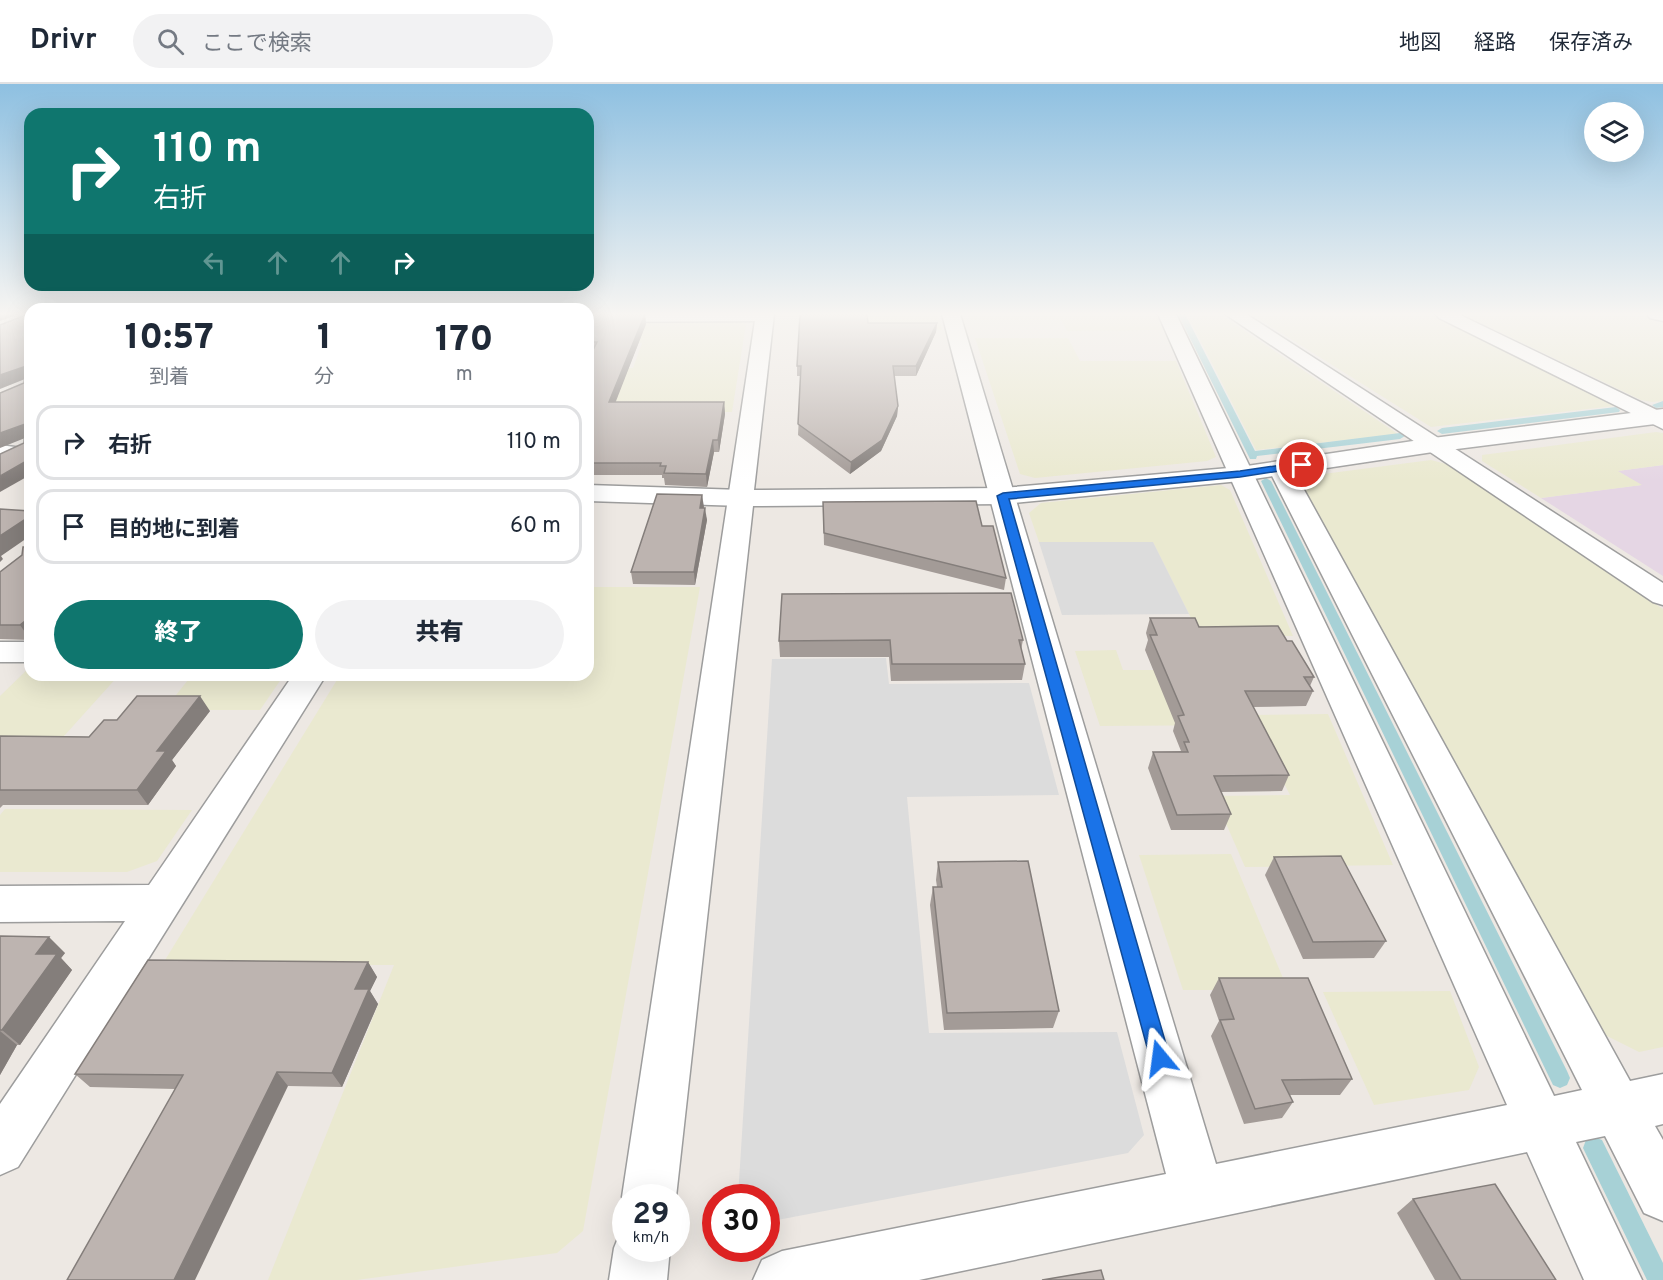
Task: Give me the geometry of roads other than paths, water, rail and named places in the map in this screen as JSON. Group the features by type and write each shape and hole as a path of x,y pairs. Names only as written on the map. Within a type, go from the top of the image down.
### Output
{"street":[{"path":"650,1184 757,370"},
{"path":"967,370 1198,1194"},
{"path":"1192,370 1613,1280"},
{"path":"1319,370 1663,596"},
{"path":"1561,370 1660,418"},
{"path":"594,493 742,498 1003,496 1240,474 1433,444 1660,418"},
{"path":"1280,468 1640,1104 1663,1194"},
{"path":"0,652 24,652"},
{"path":"0,1149 306,681"},
{"path":"0,904 161,903"},
{"path":"782,1280 1640,1104"},
{"path":"638,1280 640,1262"}],"waterway":[{"path":"1209,370 1253,457"},
{"path":"1656,405 1663,404"},
{"path":"1442,431 1616,410"},
{"path":"1252,454 1400,436"},
{"path":"1266,481 1560,1078"},
{"path":"1594,1148 1659,1280"}]}
